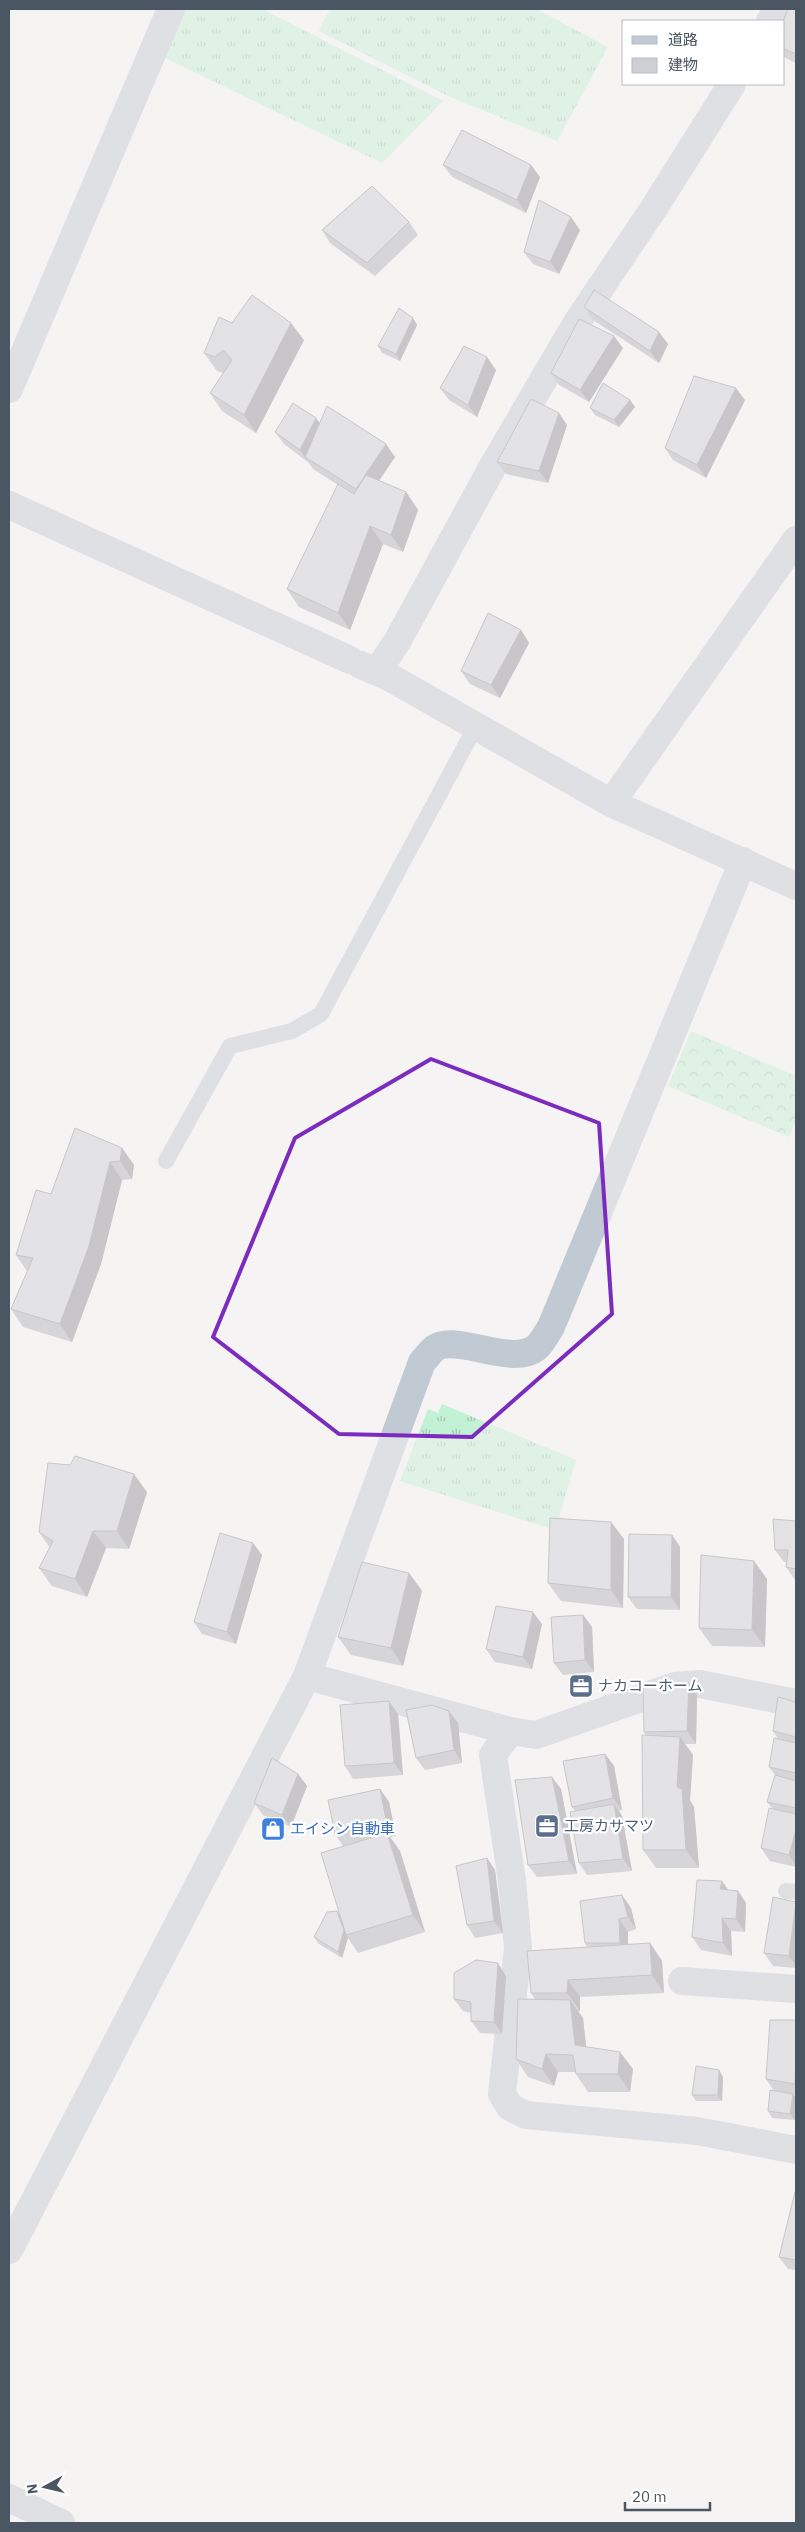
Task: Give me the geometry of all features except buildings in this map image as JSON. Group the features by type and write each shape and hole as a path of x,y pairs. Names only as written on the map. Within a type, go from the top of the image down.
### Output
{"street":[{"path":"9,389 171,9"},
{"path":"771,20 777,9"},
{"path":"377,672 398,640 493,466 576,324 656,206 731,85"},
{"path":"9,505 377,672 611,803 796,886"},
{"path":"611,803 796,540"},
{"path":"9,2250 307,1676 422,1362 436,1347 453,1344 508,1353 525,1352 537,1347 551,1327 743,861"},
{"path":"307,1676 510,1731 536,1735 650,1692 675,1686 700,1684 796,1703"},
{"path":"510,1731 493,1755 496,1786 512,1881 518,1948 502,2094 510,2107 526,2115 697,2131 796,2150"},
{"path":"682,1981 796,1989"},
{"path":"9,2498 61,2523"}],"lane":[{"path":"166,1161 230,1046 292,1031 321,1014 476,726"}],"highlighted area":[{"path":"431,1059 599,1123 612,1314 472,1437 339,1434 213,1337 295,1138"}],"green space":[{"path":"179,9 262,9 443,101 382,163 161,56"},
{"path":"330,9 536,9 608,47 557,141 448,96 319,31"},
{"path":"691,1031 796,1076 796,1120 789,1137 668,1086"},
{"path":"442,1404 576,1460 555,1530 400,1481 428,1409 438,1413"}],"place":[{"name":"ナカコーホーム","path":"581,1686"},
{"name":"工房カサマツ","path":"547,1826"},
{"name":"エイシン自動車","path":"273,1829"}]}
